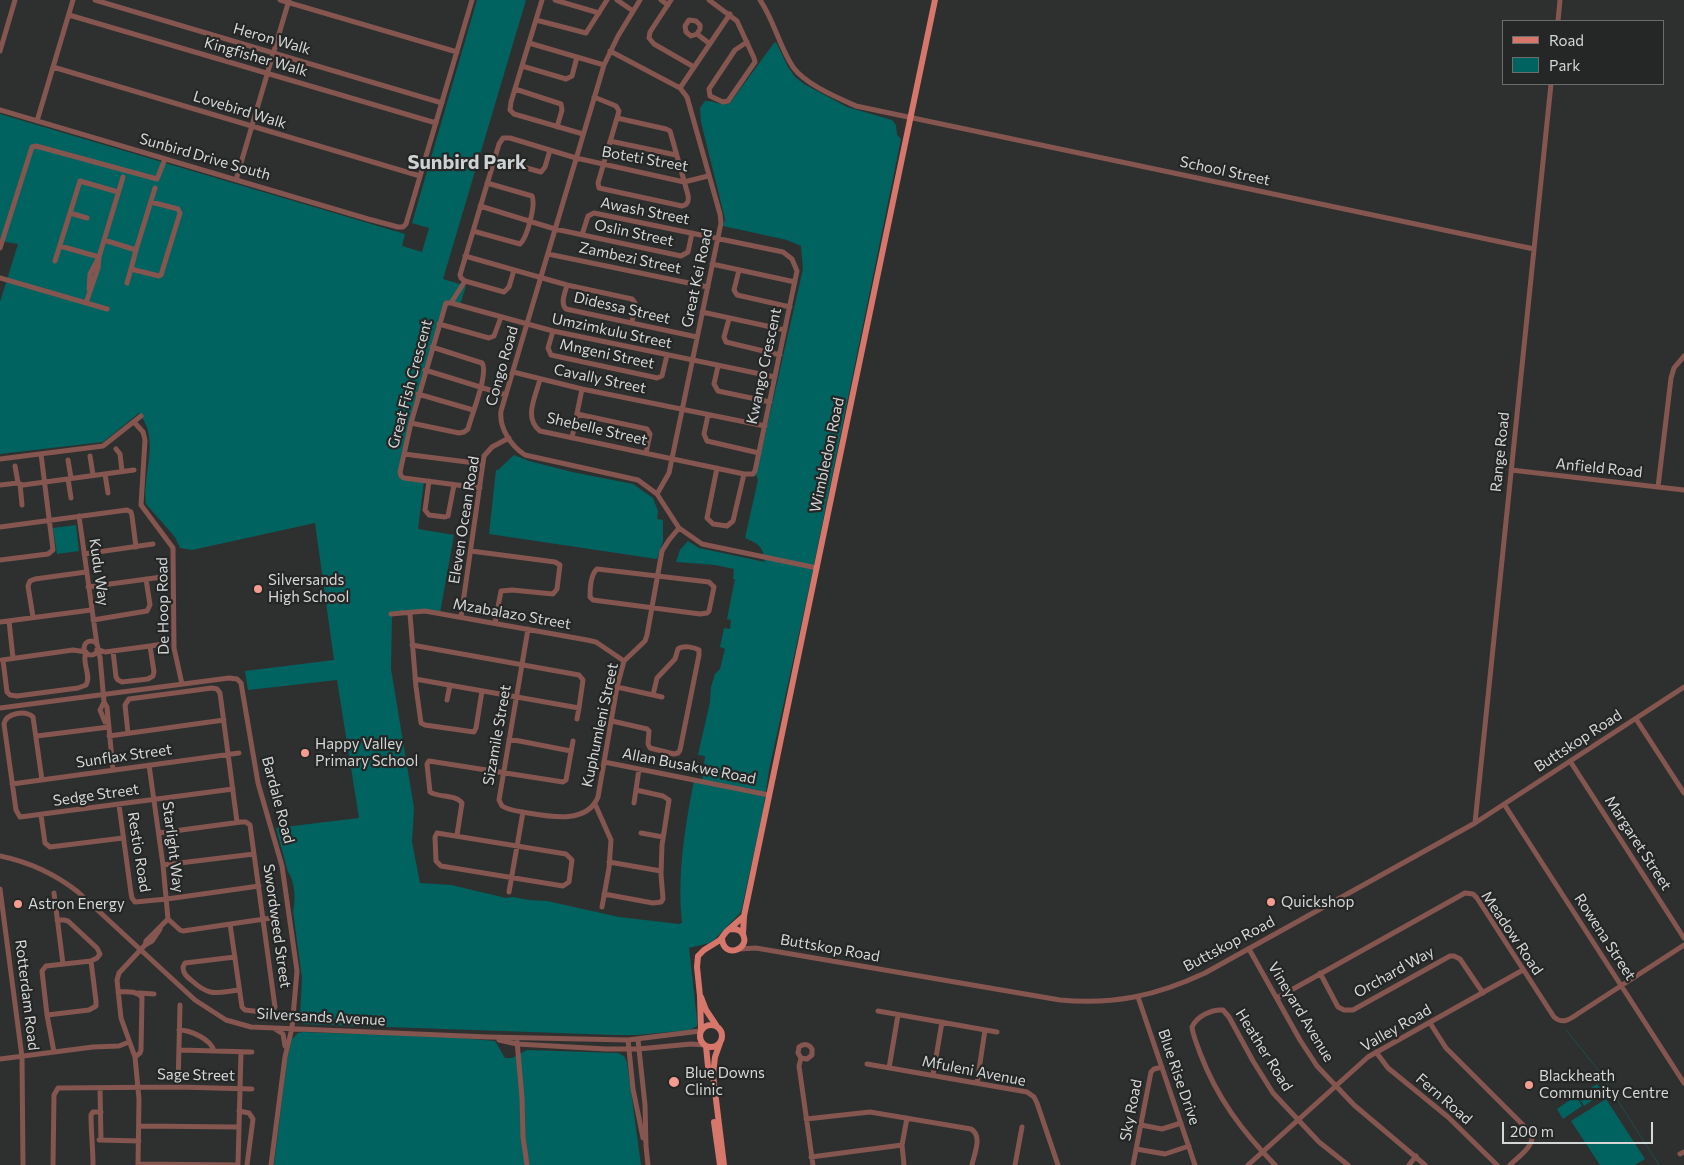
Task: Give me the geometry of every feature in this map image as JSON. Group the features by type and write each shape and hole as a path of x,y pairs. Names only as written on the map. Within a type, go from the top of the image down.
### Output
{"main road":[{"name":"Wimbledon Road","path":"743,937 744,916 935,0"},
{"path":"720,1165 705,1046 700,1040 700,996 697,960 701,952 722,938 744,916"},
{"path":"706,949 739,949 743,944 743,937 737,930 730,929"},
{"path":"722,938 726,948"},
{"path":"700,996 706,1010 722,1034 714,1057 713,1075 724,1165"},
{"path":"701,1031 708,1025 717,1026"},
{"path":"705,1046 712,1047 720,1043"}],"street":[{"path":"0,51 15,0"},
{"path":"37,121 73,0"},
{"name":"Heron Walk","path":"95,0 442,103"},
{"path":"280,0 457,52"},
{"path":"420,176 472,1 465,0"},
{"path":"542,0 510,106 512,112 583,134"},
{"path":"555,0 599,14"},
{"path":"536,20 586,33 607,0"},
{"path":"617,0 632,11"},
{"name":"Congo Road","path":"640,0 632,11 604,65 506,394 501,417 504,429 519,451 525,455 638,480 657,494 679,528 702,544 817,568"},
{"path":"661,0 670,2 650,32 649,38 654,44 694,67"},
{"path":"709,0 737,21 747,42 755,62 728,102 723,102 709,94 708,89 735,50 747,42"},
{"name":"School Street","path":"760,0 788,58 796,70 805,79 856,106 1534,249"},
{"path":"1558,20 1560,0"},
{"path":"236,180 288,1"},
{"path":"610,51 680,88 730,14"},
{"name":"Kingfisher Walk","path":"69,15 436,123"},
{"path":"697,34 710,44"},
{"path":"529,43 604,65"},
{"path":"522,66 566,78 572,76 577,57"},
{"name":"Lovebird Walk","path":"53,67 420,176"},
{"name":"Range Road","path":"1475,823 1551,85"},
{"name":"Great Kei Road","path":"657,494 669,473 721,218 688,97 680,88"},
{"path":"515,89 561,104 562,110 558,127"},
{"path":"594,97 616,106 618,111 598,185 599,188 682,206 686,204 688,201 684,182 668,130 617,118"},
{"name":"Sunbird Drive South","path":"0,110 400,228 406,224 420,176"},
{"name":"Boteti Street","path":"494,159 504,137 603,165 684,182 708,176"},
{"path":"610,141 676,155"},
{"path":"0,248 32,147 36,146 157,179 165,159"},
{"path":"514,270 508,289 504,292 465,281 461,278 460,273 494,159 541,172 545,167 550,150"},
{"path":"86,303 89,289 98,268 99,257 122,177"},
{"path":"55,260 80,181 118,192"},
{"path":"473,231 520,244 524,239 530,221 534,204 532,196 487,183"},
{"path":"127,283 155,188"},
{"path":"131,269 161,275 179,210 151,202"},
{"name":"Oslin Street","path":"480,206 555,229 681,256 688,252 692,233"},
{"path":"70,213 87,218"},
{"name":"Awash Street","path":"582,235 588,216 594,213 718,238"},
{"name":"Kwango Crescent","path":"718,238 786,253 797,267 755,471 753,474 744,474"},
{"path":"104,240 136,250"},
{"path":"60,246 99,257"},
{"name":"Zambezi Street","path":"548,254 708,287"},
{"path":"465,256 567,285 632,299 635,307 632,323"},
{"path":"712,264 795,282"},
{"path":"739,270 734,290 737,295 790,307"},
{"path":"0,278 107,309"},
{"path":"465,281 451,303 527,325"},
{"name":"Didessa Street","path":"567,285 562,304 566,309 697,337"},
{"name":"Great Fish Crescent","path":"451,303 444,306 418,394 404,454 401,476 404,478 480,488"},
{"path":"702,312 785,330"},
{"path":"439,324 489,338 494,336 500,317"},
{"path":"729,319 724,337 726,342 780,355"},
{"name":"Umzimkulu Street","path":"527,325 775,377"},
{"name":"Mngeni Street","path":"553,331 548,348 551,355 657,378 662,376 667,355"},
{"path":"411,422 459,433 464,432 468,429 480,387 485,368 482,363 432,347"},
{"path":"1658,487 1671,378 1674,368 1684,356"},
{"path":"718,366 714,384 718,390 770,402"},
{"path":"425,370 506,394"},
{"name":"Cavally Street","path":"513,372 582,389 765,426"},
{"name":"Shebelle Street","path":"540,379 531,414 533,421 540,431 672,458"},
{"path":"572,438 582,389"},
{"path":"418,394 473,410"},
{"path":"577,414 647,429 650,434 646,453"},
{"path":"708,415 704,434 707,441 759,453"},
{"path":"0,459 105,445 141,416"},
{"name":"De Hoop Road","path":"134,422 143,432 146,440 141,505 174,549 174,648 182,684"},
{"name":"Eleven Ocean Road","path":"460,616 484,456 488,451 509,438"},
{"path":"116,449 120,454 122,471"},
{"path":"0,560 51,553 54,548 41,454"},
{"path":"404,454 482,464"},
{"path":"90,456 92,475"},
{"path":"672,458 744,474 733,521 727,526 713,524 707,518 716,468"},
{"path":"68,460 71,498"},
{"path":"15,466 22,505"},
{"path":"0,485 45,482 134,470"},
{"name":"Anfield Road","path":"1511,470 1684,490"},
{"path":"105,474 108,493"},
{"path":"429,481 425,510 429,515 448,516 454,485"},
{"path":"0,527 129,511 132,516 136,546"},
{"name":"Kudu Way","path":"79,516 91,610 100,660 113,770"},
{"name":"Kuphumleni Street","path":"602,908 609,862 610,840 595,804 617,687 624,661 644,642 647,635 657,575 665,546 679,528"},
{"path":"84,554 153,544"},
{"path":"471,551 555,562 560,565 558,589 553,594 512,590 501,592 495,623"},
{"path":"597,568 657,575 709,582 714,585 709,611 705,614 652,608 593,600 590,597 593,573 597,568"},
{"path":"33,617 28,586 30,581 86,572"},
{"path":"88,587 162,577"},
{"path":"93,620 147,611 150,605 146,579"},
{"path":"0,622 91,610"},
{"name":"Mzabalazo Street","path":"391,614 410,614 419,611 460,616 590,640 624,661"},
{"path":"410,614 420,722 426,726 474,732 482,691"},
{"path":"9,621 14,658"},
{"name":"Sizamile Street","path":"528,629 499,804 505,808 523,812 568,817 581,813 595,804"},
{"name":"Kudu Way","path":"89,653 84,646 89,642 94,630"},
{"path":"73,650 89,642 104,652 163,644"},
{"path":"412,645 581,675 583,680 577,719"},
{"path":"113,651 118,680 122,682 148,679 153,676 154,672 150,646"},
{"path":"612,721 647,729 649,731 648,744 650,748 678,754 699,650 682,647 678,649 675,659 657,678 653,695"},
{"path":"97,648 89,653 86,665 88,682 84,687 14,696 7,692 2,660 73,650 89,653 100,660 104,652"},
{"name":"Bardale Road","path":"0,708 232,678 239,681 242,686 258,783 284,874 297,971 292,1028 285,1057 271,1165"},
{"path":"415,679 579,708"},
{"path":"447,700 450,685"},
{"path":"617,687 662,697"},
{"name":"Buttskop Road","path":"739,949 756,948 1060,1000 1106,1002 1138,997 1168,989 1188,981 1249,949 1475,823 1684,687"},
{"path":"128,733 124,705 129,700 212,688 218,689 220,693 238,822 158,833"},
{"path":"12,784 4,722 9,716 26,713 31,714 34,719 42,780"},
{"path":"1636,719 1684,793"},
{"path":"37,736 108,730 128,733 224,720"},
{"path":"509,740 571,751"},
{"path":"457,835 462,802 458,799 430,792 428,762 431,760 564,782 573,741"},
{"name":"Sunflax Street","path":"12,784 240,753"},
{"name":"Margaret Street","path":"1570,761 1684,938"},
{"name":"Allan Busakwe Road","path":"604,762 769,795"},
{"name":"Starlight Way","path":"149,765 163,866 168,920"},
{"path":"634,803 640,769"},
{"name":"Sedge Street","path":"12,784 16,812 22,818 234,789"},
{"path":"604,894 658,904 663,899 661,871 663,837 670,800 663,796 636,790"},
{"name":"Rowena Street","path":"1504,804 1684,1082"},
{"name":"Restio Road","path":"119,805 133,900 139,902 167,899"},
{"path":"509,892 523,812"},
{"path":"41,815 45,843 50,847 123,838"},
{"name":"Swordweed Street","path":"238,822 246,822 251,826 275,1007 273,1011 268,1014 245,1010 242,1008 239,990"},
{"path":"440,833 517,846 568,856 572,862 569,882 563,886 440,866 436,859 436,834 440,833"},
{"path":"641,833 663,837"},
{"path":"163,866 254,854"},
{"name":"Silversands Avenue","path":"0,856 40,868 62,880 143,948 195,1000 226,1020 239,1024 274,1029 292,1028 488,1037 628,1050 691,1044 705,1046"},
{"path":"609,862 661,871"},
{"path":"167,899 259,886"},
{"name":"Rotterdam Road","path":"0,889 22,1056 23,1165"},
{"path":"54,893 63,964"},
{"name":"Meadow Road","path":"1276,998 1459,896 1468,893 1476,898 1554,1017 1562,1021 1579,1013 1684,945"},
{"path":"241,1052 238,1165 138,1164 138,1088 135,1056 121,1018 118,974 168,920 182,930 278,917"},
{"path":"54,1052 41,972 46,966 90,960 99,956 97,948 68,922 58,920"},
{"path":"230,924 235,957 239,990 207,992 188,978 183,971 183,967 186,964 235,957"},
{"name":"Buttskop Road","path":"743,937 756,948"},
{"name":"Vineyard Avenue","path":"1249,949 1310,1057 1335,1087 1425,1165"},
{"name":"Orchard Way","path":"1320,973 1338,1007 1348,1011 1450,956 1460,959 1483,993"},
{"path":"47,1016 89,1010 96,1006 90,960"},
{"name":"Valley Road","path":"1248,1165 1368,1057 1523,970"},
{"path":"118,992 154,994"},
{"path":"135,1056 141,1050 142,1002 139,993"},
{"name":"Blue Rise Drive","path":"1138,997 1196,1165"},
{"path":"178,1087 180,1005"},
{"name":"Heather Road","path":"1263,1152 1235,1120 1217,1092 1193,1032 1192,1026 1196,1020 1214,1010 1223,1010 1229,1017 1273,1093 1319,1142 1348,1165"},
{"path":"878,1011 996,1032"},
{"path":"889,1068 898,1015"},
{"path":"933,1075 942,1022"},
{"path":"1430,1023 1446,1048 1529,1129 1533,1139 1531,1144 1510,1165"},
{"path":"274,1029 281,1032 284,1038 285,1057"},
{"path":"179,1030 187,1030 212,1045 214,1050"},
{"path":"977,1083 985,1030"},
{"name":"Silversands Avenue","path":"516,1041 638,1040 701,1031"},
{"path":"628,1040 636,1106 646,1146"},
{"path":"638,1040 645,1105 648,1165"},
{"path":"516,1041 526,1165"},
{"path":"0,1059 122,1045 129,1042"},
{"path":"179,1050 252,1052"},
{"name":"Fern Road","path":"1376,1052 1388,1068 1448,1117 1497,1165"},
{"path":"801,1058 799,1066 813,1165"},
{"name":"Mfuleni Avenue","path":"867,1064 1023,1091 1032,1095 1037,1103 1058,1165"},
{"name":"Sky Road","path":"1133,1165 1151,1072 1162,1067"},
{"name":"Sage Street","path":"53,1165 54,1095 56,1090 62,1087 252,1089"},
{"path":"100,1088 101,1140"},
{"path":"636,1106 645,1105"},
{"path":"239,1111 249,1113 253,1120 247,1165"},
{"path":"93,1165 91,1115 93,1112 101,1112"},
{"path":"806,1119 864,1112 974,1130 977,1138 972,1165"},
{"path":"904,1165 902,1145 907,1118"},
{"path":"1141,1125 1162,1129 1181,1123"},
{"path":"139,1126 238,1127"},
{"path":"1015,1165 1022,1127"},
{"path":"93,1141 138,1141"},
{"path":"812,1157 902,1145"},
{"path":"1136,1149 1165,1154 1189,1146"},
{"path":"1263,1152 1275,1165"},
{"path":"1409,1165 1416,1156"}],"green space":[{"path":"477,0 526,0 443,279 466,286 460,305 448,302 410,423 401,476 424,481 418,529 454,535 440,613 392,613 391,669 414,808 412,842 420,883 451,885 506,898 513,897 547,901 619,917 682,923 681,869 688,816 694,780 702,782 705,756 698,755 710,702 711,687 715,674 720,669 725,649 720,647 724,628 730,629 731,620 727,619 735,579 733,579 734,569 715,565 676,562 680,550 688,541 699,548 765,562 760,547 745,538 758,480 756,475 803,269 801,246 787,240 723,226 725,219 701,122 700,108 705,101 730,103 776,42 788,67 795,77 804,84 847,107 892,120 896,125 897,135 901,139 741,912 715,939 709,943 689,948 697,1020 697,1026 690,1030 616,1035 303,1024 300,1018 302,978 293,911 294,891 276,828 359,818 337,680 248,690 245,671 334,660 315,523 192,550 180,548 175,537 146,504 145,492 150,446 149,435 139,413 103,442 0,454 0,302 18,244 0,241 0,114 405,234 402,246 422,252 429,228 412,223"},
{"path":"514,455 529,461 572,472 633,484 653,498 658,511 657,519 663,520 663,541 657,559 489,534 496,470"},
{"path":"76,525 79,551 57,554 53,528"},
{"path":"298,1033 448,1037 495,1041 505,1058 512,1058 527,1050 618,1053 624,1056 627,1062 641,1165 274,1165 287,1060 292,1039"},
{"path":"1597,1084 1603,1093 1584,1106 1578,1096"},
{"path":"1576,1096 1582,1106 1563,1119 1557,1109"},
{"path":"1606,1099 1645,1159 1635,1165 1600,1165 1571,1121"}],"waterway":[{"path":"1566,1030 1599,1071 1659,1165"}],"place":[{"name":"Silversands High School","path":"258,589"},
{"name":"Happy Valley Primary School","path":"305,753"},
{"name":"Quickshop","path":"1271,902"},
{"name":"Astron Energy","path":"18,904"},
{"name":"Blue Downs Clinic","path":"674,1082"},
{"name":"Blackheath Community Centre","path":"1529,1085"}],"district":[{"name":"Sunbird Park","path":"467,162"}]}
